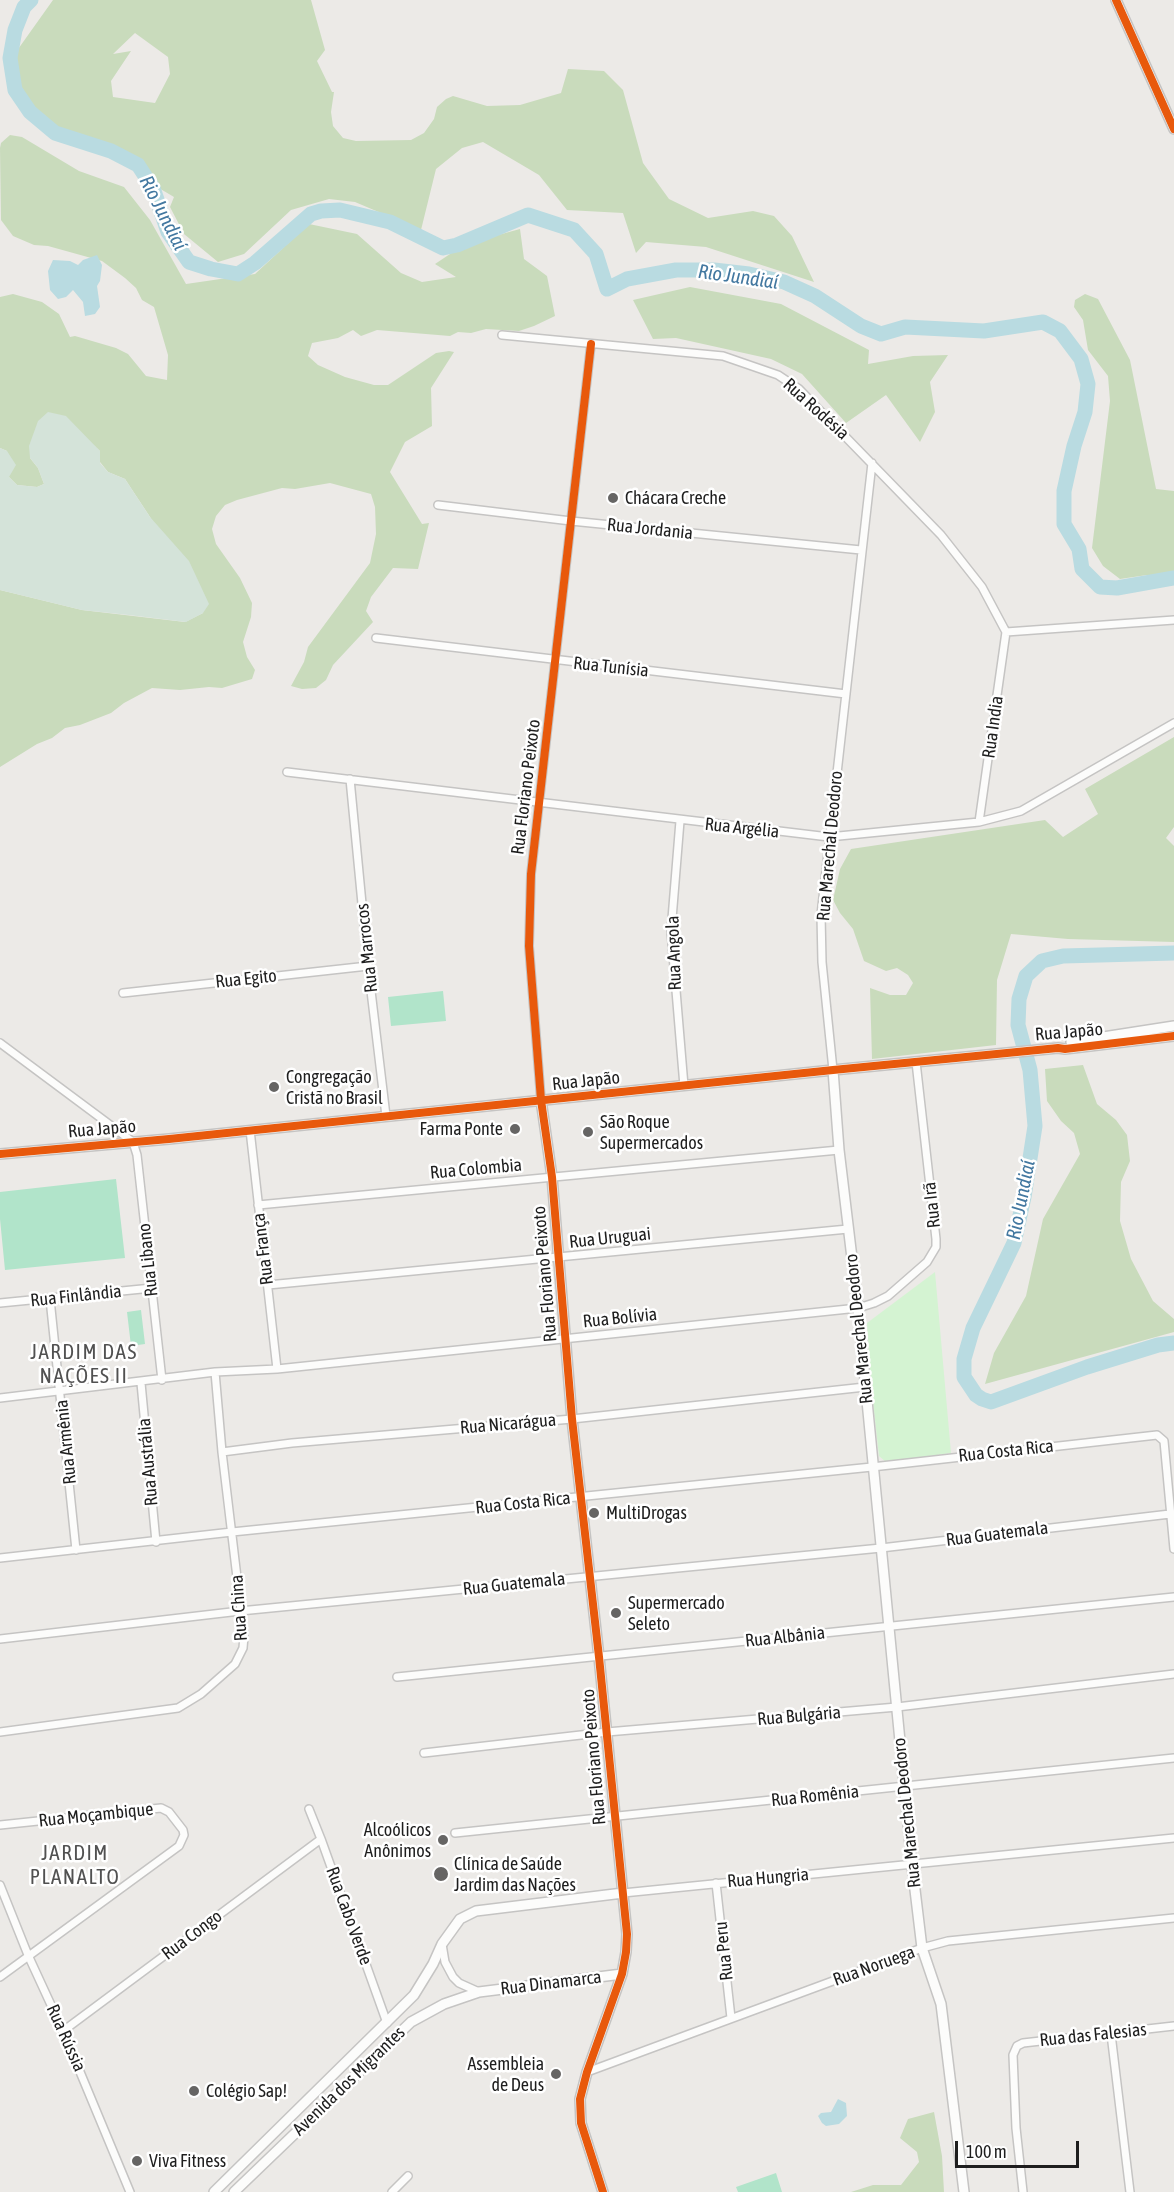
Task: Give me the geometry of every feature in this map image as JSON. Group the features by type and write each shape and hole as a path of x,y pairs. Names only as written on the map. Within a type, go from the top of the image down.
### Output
{"street":[{"path":"1116,0 1174,129"},
{"name":"Rua Rodésia","path":"502,335 723,356 778,375 799,389 941,535 982,587 1006,632"},
{"name":"Rua Floriano Peixoto","path":"591,344 538,803 531,873 529,946 541,1100 552,1177 572,1419 627,1934 622,1974 587,2072 580,2099 581,2123 603,2192"},
{"name":"Rua Marechal Deodoro","path":"872,463 821,915 822,962 912,1865 922,1948 941,2004 964,2192"},
{"name":"Rua Jordania","path":"438,505 571,521 861,550"},
{"path":"1006,632 1174,620"},
{"name":"Rua India","path":"979,822 1006,632"},
{"name":"Rua Tunísia","path":"376,639 846,694"},
{"name":"Rua Argélia","path":"287,772 829,837 979,822 1021,811 1174,723"},
{"name":"Rua Marrocos","path":"350,780 368,966 386,1116"},
{"name":"Rua Angola","path":"680,820 671,930 684,1086"},
{"name":"Rua Egito","path":"123,993 368,966"},
{"name":"Rua Japão","path":"1054,1048 1066,1043 1174,1026"},
{"name":"Rua Japão","path":"2,1152 133,1142 1054,1048 1065,1049 1174,1036"},
{"path":"0,1043 133,1142"},
{"name":"Rua Irã","path":"858,1308 888,1296 927,1262 936,1247 916,1062"},
{"name":"Rua França","path":"250,1130 277,1369"},
{"name":"Rua Libano","path":"133,1142 137,1155 162,1380"},
{"name":"Rua Colombia","path":"258,1205 839,1150"},
{"name":"Rua Uruguai","path":"268,1285 848,1229"},
{"name":"Rua Finlândia","path":"0,1303 152,1288"},
{"name":"Rua Armênia","path":"50,1299 76,1550"},
{"name":"Rua Bolívia","path":"0,1398 141,1383 214,1372 277,1369 858,1308"},
{"name":"Rua China","path":"0,1732 165,1712 178,1708 201,1694 235,1664 243,1648 244,1636 214,1372"},
{"name":"Rua Austrália","path":"141,1383 156,1542"},
{"name":"Rua Nicarágua","path":"222,1452 292,1443 572,1419 865,1387"},
{"name":"Rua Costa Rica","path":"0,1558 872,1467 1152,1435 1162,1437 1164,1441 1170,1514"},
{"path":"1170,1514 1174,1549"},
{"name":"Rua Guatemala","path":"0,1639 240,1611 881,1548 1170,1514"},
{"name":"Rua Albânia","path":"396,1677 1174,1597"},
{"name":"Rua Bulgária","path":"424,1753 607,1732 897,1707 1174,1674"},
{"name":"Rua Romênia","path":"455,1833 1174,1758"},
{"name":"Rua Moçambique","path":"0,1825 161,1808 169,1812 183,1830 184,1835 179,1846 28,1955"},
{"name":"Rua Cabo Verde","path":"309,1809 387,2023"},
{"name":"Rua Hungria","path":"442,1944 460,1919 476,1911 717,1883 1174,1838"},
{"name":"Rua Congo","path":"63,2031 321,1839"},
{"name":"Rua Peru","path":"717,1883 731,2018"},
{"name":"Rua Rússia","path":"1,1889 130,2192"},
{"name":"Rua Noruega","path":"587,2072 922,1948 948,1941 1174,1918"},
{"path":"442,1944 446,1962 453,1977 459,1983 479,1992"},
{"name":"Avenida dos Migrantes","path":"214,2192 414,1995 442,1944"},
{"path":"0,1977 28,1955"},
{"name":"Rua Dinamarca","path":"479,1992 622,1974"},
{"name":"Avenida dos Migrantes","path":"234,2192 411,2022 444,2004 479,1992"},
{"name":"Rua das Falesias","path":"1023,2192 1016,2128 1014,2050 1017,2046 1023,2043 1174,2026"},
{"path":"1111,2034 1130,2192"},
{"path":"304,2103 301,2115 311,2116"},
{"path":"281,2126 290,2130 287,2140"},
{"name":"Avenida dos Migrantes","path":"228,2192 251,2169 253,2165 251,2156"},
{"path":"392,2192 408,2175"}],"green space":[{"path":"53,0 311,0 325,50 317,61 334,92 331,112 333,126 343,138 356,141 411,140 424,133 434,119 437,107 453,96 487,106 520,105 561,93 568,69 604,71 623,90 643,163 669,199 708,218 753,211 774,216 792,236 814,282 706,247 646,242 636,253 623,213 567,210 539,175 483,142 462,148 436,169 421,230 355,202 329,199 291,210 244,254 218,262 184,234 170,207 174,197 152,184 132,158 67,136 58,139 34,121 15,88 16,52","holes":["135,33 168,57 170,74 155,103 113,97 111,81 131,51 113,54"]},
{"path":"10,135 22,137 79,171 124,187 150,220 186,284 255,274 309,224 357,234 401,273 422,282 456,277 435,264 465,244 520,229 524,259 547,276 555,316 519,331 486,329 471,333 458,332 450,336 377,330 361,336 353,330 338,338 312,343 308,356 318,365 345,377 374,385 388,385 436,353 454,352 431,388 432,426 405,442 390,472 422,524 429,523 418,569 393,568 371,597 366,611 373,622 333,665 326,680 316,688 302,689 291,686 304,662 308,647 370,563 376,534 375,507 371,494 330,483 295,489 282,488 237,500 225,505 216,516 212,529 216,544 240,578 252,603 251,617 243,642 247,657 255,670 252,679 222,688 180,690 152,688 111,713 65,728 52,738 37,744 0,767 0,590 82,610 185,622 203,613 150,517 125,479 108,472 100,462 100,451 83,436 30,458 38,468 44,484 37,487 17,485 9,477 7,451 0,448 0,297 13,294 42,302 59,314 70,337 75,336 116,348 128,354 146,376 167,380 168,355 154,307 142,300 136,288 125,278 102,261 48,246 34,245 13,236 1,220 0,148 1,143"},
{"path":"690,287 781,304 869,350 868,364 913,356 948,355 930,382 935,412 920,442 886,395 846,423 802,374 771,359 676,338 653,339 633,300"},
{"path":"1085,294 1098,299 1130,360 1156,489 1174,491 1174,575 1147,575 1120,579 1103,566 1092,548 1110,401 1108,376 1088,350 1083,320 1074,307 1075,300"},
{"path":"1174,737 1174,827 1166,838 1174,846 1174,942 1068,939 1011,934 997,980 996,1045 872,1059 870,988 890,995 906,995 913,983 908,975 897,968 886,971 864,961 853,929 833,900 840,869 851,849 1045,820 1063,837 1098,814 1085,789"},
{"path":"443,991 446,1021 391,1026 388,997"},
{"path":"1083,1065 1097,1104 1116,1120 1127,1135 1130,1161 1121,1182 1120,1221 1131,1259 1153,1301 1174,1319 1174,1332 985,1384 994,1353 1026,1296 1043,1219 1080,1154 1074,1133 1061,1121 1047,1101 1045,1069"},
{"path":"116,1179 125,1258 5,1270 0,1192"},
{"path":"935,1272 951,1453 886,1462 879,1456 867,1323"},
{"path":"141,1310 145,1344 131,1346 127,1312"},
{"path":"934,2112 942,2156 944,2192 851,2192 873,2185 901,2185 919,2162 917,2152 900,2138 908,2119"},
{"path":"776,2173 782,2192 738,2192 736,2187"}],"shaded area":[{"path":"48,412 66,416 100,451 100,463 108,472 125,479 150,517 189,561 209,604 203,613 186,622 82,610 0,590 0,448 7,451 16,465 9,477 17,485 37,487 44,484 38,468 30,458 29,446 38,421"}],"water":[{"path":"97,255 102,265 97,286 100,307 95,314 85,316 83,302 73,290 66,297 58,299 50,290 48,271 53,260 70,261 78,265 83,260"},
{"path":"838,2099 846,2103 847,2116 839,2124 826,2126 818,2116 821,2113 831,2112"}],"waterway":[{"name":"Rio Jundiaí","path":"31,0 24,7 15,30 10,58 15,90 30,112 55,133 111,151 138,165 153,188 168,232 189,262 238,274 255,263 311,214 321,211 340,210 390,222 443,248 457,245 528,215 574,230 596,254 607,289 627,279 676,270 714,270 749,274 784,282 815,296 861,326 881,334 905,327 984,331 1043,322 1060,331 1081,359 1088,384 1085,412 1074,446 1064,491 1064,524 1079,549 1082,569 1100,587 1117,588 1174,578"},
{"name":"Rio Jundiaí","path":"1174,953 1063,956 1042,961 1026,976 1019,999 1018,1025 1030,1070 1035,1126 1014,1243 973,1328 964,1359 964,1377 976,1395 991,1402 1087,1367 1158,1345 1174,1343"}],"cycle path":[{"path":"1116,0 1174,129"},
{"path":"591,344 531,874 529,946 541,1100 552,1177 572,1419 627,1934 622,1974 587,2072 580,2099 581,2123 603,2192"},
{"path":"0,1154 169,1139 833,1070 1065,1049 1174,1036"}],"place":[{"name":"Chácara Creche","path":"613,498"},
{"name":"Congregação Cristã no Brasil","path":"274,1087"},
{"name":"Farma Ponte","path":"515,1129"},
{"name":"São Roque Supermercados","path":"588,1132"},
{"name":"MultiDrogas","path":"594,1513"},
{"name":"Supermercado Seleto","path":"616,1613"},
{"name":"Alcoólicos Anônimos","path":"443,1840"},
{"name":"Clínica de Saúde Jardim das Nações","path":"441,1874"},
{"name":"Assembleia de Deus","path":"556,2074"},
{"name":"Colégio Sap!","path":"194,2091"},
{"name":"Viva Fitness","path":"137,2161"}],"district":[{"name":"JARDIM DAS NAÇÕES II","path":"84,1364"},
{"name":"JARDIM PLANALTO","path":"75,1865"}]}
